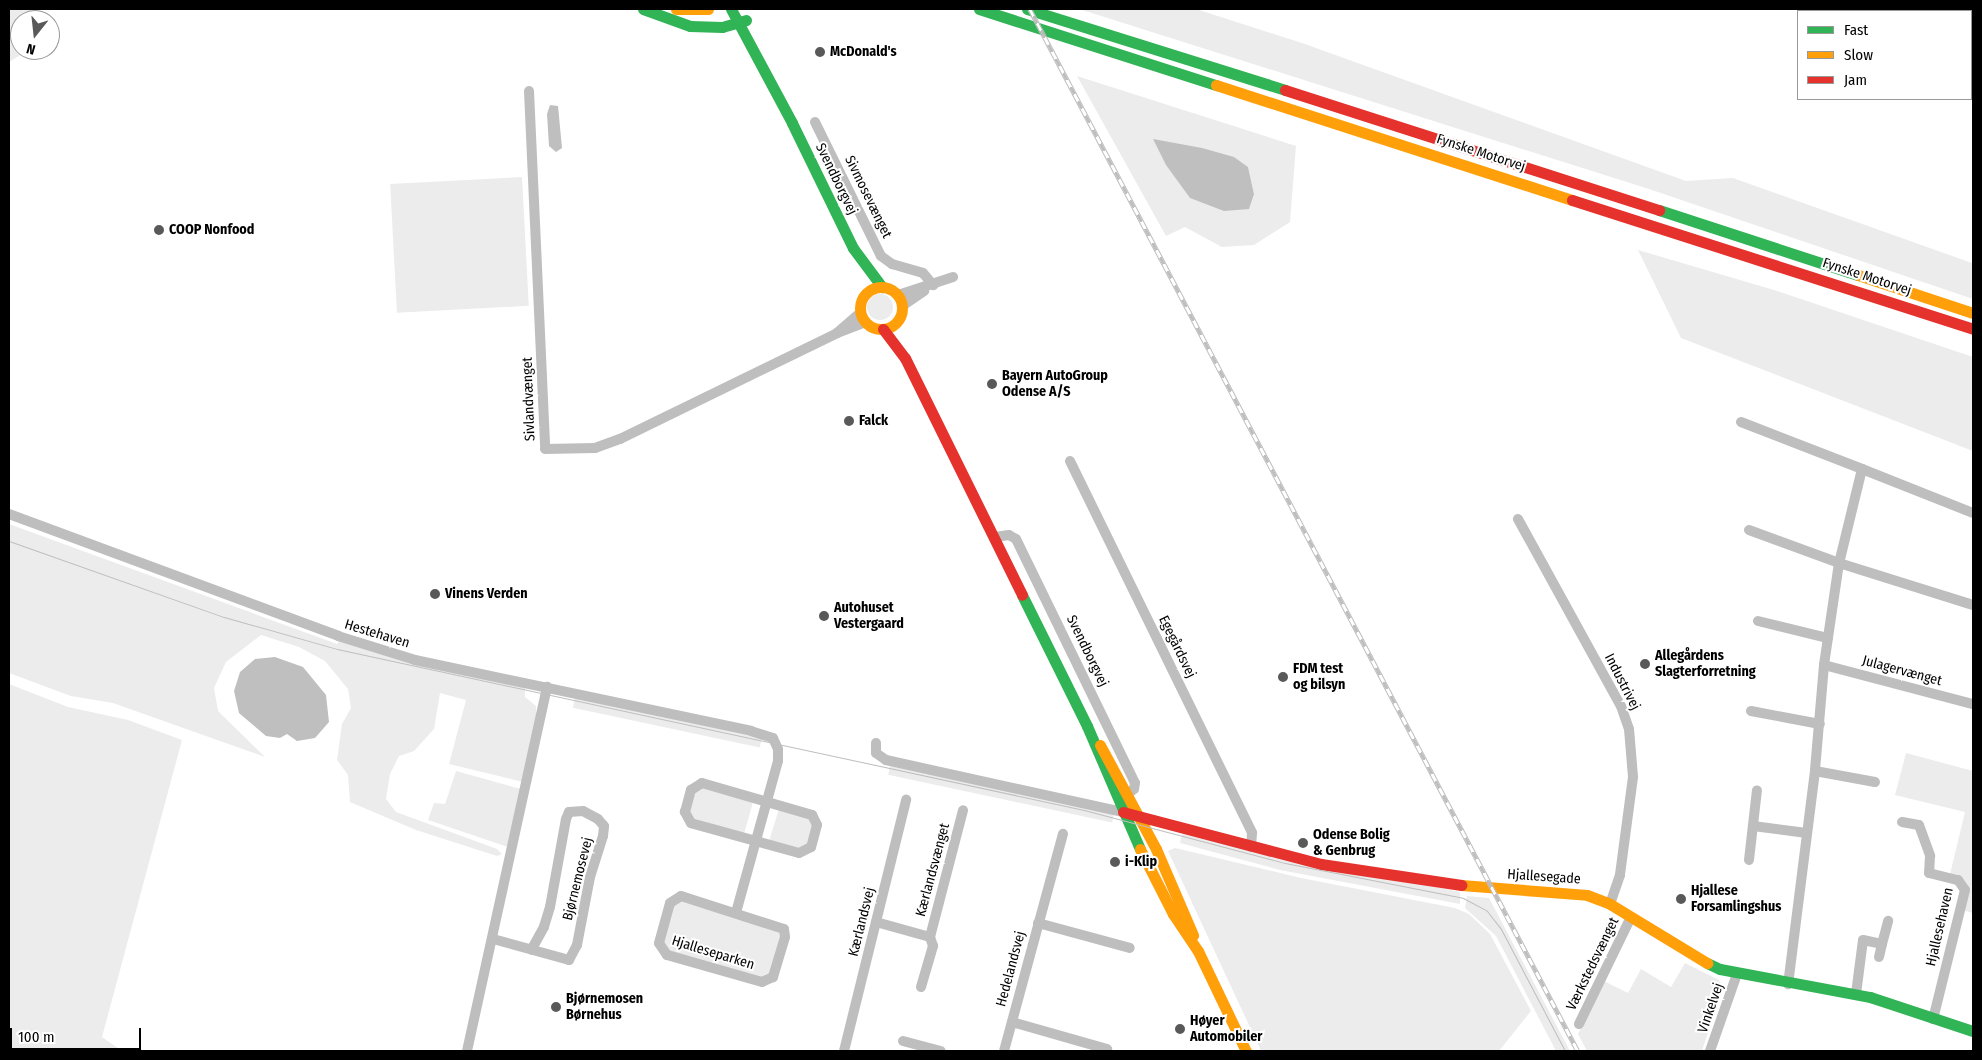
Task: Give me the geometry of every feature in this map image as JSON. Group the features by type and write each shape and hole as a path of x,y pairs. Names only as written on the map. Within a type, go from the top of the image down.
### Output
{"main road":[{"path":"643,9 690,26 722,27 740,15"},
{"path":"662,9 692,18 740,15"},
{"path":"676,9 698,11 708,9"},
{"name":"Fynske Motorvej","path":"979,9 1973,328"},
{"name":"Fynske Motorvej","path":"1027,9 1482,152 1973,313"},
{"name":"Svendborgvej","path":"740,15 853,248 882,287"},
{"name":"Svendborgvej","path":"853,248 865,293"},
{"path":"905,358 896,323 900,300 882,287 865,293 862,318 883,329 905,358 995,537 1086,726 1123,812 1173,914 1198,951"},
{"path":"883,329 896,323"},
{"path":"1086,726 1110,760 1139,816 1184,908 1198,951 1246,1051"},
{"name":"Hjallesegade","path":"1123,812 1251,847 1384,876 1466,886 1587,895 1610,904 1682,950 1737,974 1856,994 1973,1030"}],"street":[{"name":"Sivlandvænget","path":"529,91 545,448 595,448 620,439 837,333 862,318"},
{"name":"Sivmosevænget","path":"815,122 881,256 892,264 923,273 933,285"},
{"path":"900,300 953,277"},
{"path":"1741,422 1973,513"},
{"name":"Egegårdsvej","path":"1070,461 1252,834 1251,847"},
{"path":"1788,984 1815,771 1824,665 1839,563 1862,469"},
{"name":"Hestehaven","path":"9,514 338,636 415,660 752,731 772,738 778,749 768,802"},
{"name":"Industrivej","path":"1518,519 1622,706 1630,729 1633,777 1620,875 1610,904"},
{"path":"1749,530 1839,563 1973,605"},
{"name":"Svendborgvej","path":"995,537 1009,535 1016,539 1135,783 1134,789 1128,794"},
{"path":"1758,621 1828,638"},
{"name":"Julagervænget","path":"1824,665 1973,704"},
{"path":"467,1051 547,687"},
{"path":"1751,711 1820,724"},
{"path":"876,743 876,753 886,760 1123,812"},
{"path":"1815,771 1875,782"},
{"path":"702,783 768,802 812,814 817,825 813,840 807,851 799,853 692,823 685,812 691,790 702,783"},
{"path":"1749,860 1757,790"},
{"name":"Kærlandsvej","path":"844,1051 906,800"},
{"path":"736,912 768,802"},
{"name":"Kærlandsvænget","path":"921,987 933,946 930,937 963,810"},
{"name":"Bjørnemosevej","path":"493,939 531,950 568,960 577,944 603,836 604,826 598,819 583,811 569,812 566,820 550,907 544,927 531,950"},
{"name":"Hjallesehaven","path":"1902,822 1919,826 1930,856 1929,873 1958,880 1965,890 1933,1018"},
{"path":"1753,826 1807,833"},
{"name":"Hedelandsvej","path":"1004,1051 1063,834"},
{"name":"Hjalleseparken","path":"681,896 736,912 784,929 776,968 769,981 762,982 675,958 661,950 659,943 675,898 681,896"},
{"name":"Værkstedsvænget","path":"1579,1024 1631,917"},
{"path":"1879,957 1888,921"},
{"name":"Kærlandsvænget","path":"876,922 930,937"},
{"name":"Hedelandsvej","path":"1038,922 1130,948"},
{"path":"1856,994 1863,940 1882,944"},
{"name":"Vinkelvej","path":"1710,1051 1737,974"},
{"name":"Hedelandsvej","path":"1012,1022 1107,1049"},
{"path":"903,1041 941,1051"}],"shaded area":[{"path":"9,9 33,9 10,10 10,60 12,60 9,62"},
{"path":"1079,9 1196,9 1302,43 1686,181 1733,178 1972,263 1973,261 1973,299 1649,189"},
{"path":"1077,76 1296,146 1290,222 1254,245 1222,247 1185,227 1166,236","holes":["1234,157 1248,167 1254,194 1190,198"]},
{"path":"550,105 558,106 562,148 556,152 549,146 547,114"},
{"path":"1153,139 1202,148 1234,157 1248,167 1254,194 1249,209 1224,211 1190,198 1166,165"},
{"path":"522,177 529,306 397,313 390,184"},
{"path":"1638,250 1774,290 1973,357 1973,451 1681,338"},
{"path":"880,294 889,298 893,307 889,316 880,320 871,316 867,307 871,298"},
{"path":"9,524 337,644 339,641 400,660 525,687 525,697 536,706 536,717 523,782 449,764 466,700 440,693 434,729 414,751 399,756 390,774 386,799 396,812 497,849 502,854 497,856 416,830 350,802 348,775 337,760 342,724 351,708 348,689 325,661 299,647 261,635 226,662 214,688 218,711 265,757 113,703 71,696 9,673"},
{"path":"275,657 303,667 326,695 329,722 315,738 297,741 287,734 280,738 266,736 239,713 234,691 240,672 255,659"},
{"path":"9,684 68,707 128,720 182,740 102,1037 122,1051 9,1051"},
{"path":"575,698 762,738 760,747 573,708"},
{"path":"1906,753 1973,771 1973,913 1962,910 1966,900 1950,874 1965,812 1895,795"},
{"path":"890,766 1114,814 1112,822 888,775"},
{"path":"456,771 521,789 508,847 428,820 434,803 445,804"},
{"path":"703,787 753,802 744,834 693,818 689,812 695,791"},
{"path":"779,809 808,817 813,824 806,846 799,850 769,841"},
{"path":"1182,834 1460,892 1460,904 1280,870 1180,843"},
{"path":"1175,848 1301,878 1455,908 1469,914 1490,934 1531,1011 1499,1051 1261,1051 1168,851"},
{"path":"1467,896 1489,898 1570,1051 1556,1051 1496,936 1465,908"},
{"path":"682,901 781,932 770,974 763,978 667,951 663,944 674,905"},
{"path":"1685,963 1719,980 1723,988 1702,1051 1587,1051 1578,1034 1604,981 1628,993 1641,969 1671,987"}],"tram line":[{"path":"9,541 224,617 337,649 1084,810 1285,863 1463,898 1487,911 1501,929 1565,1051"}],"railway":[{"path":"1030,9 1578,1051"}],"traffic: fast":[{"path":"643,9 690,26 722,27 746,20"},
{"path":"731,9 792,123 853,248 882,287"},
{"path":"979,9 1216,85"},
{"path":"1027,9 1285,90"},
{"path":"1659,210 1858,275"},
{"path":"1022,595 1087,726 1140,849"},
{"path":"1707,963 1720,969 1870,997 1973,1031"}],"traffic: slow":[{"path":"676,9 708,9"},
{"path":"1216,85 1572,200"},
{"path":"1858,275 1973,313"},
{"path":"885,287 893,290 899,296 902,308 899,320 893,326 877,329 869,326 863,320 860,304 863,296 869,290 885,287"},
{"path":"1100,745 1156,849 1193,935"},
{"path":"1140,849 1173,914 1198,951 1246,1051"},
{"path":"1461,885 1587,895 1610,904 1707,963"}],"traffic: jam":[{"path":"1285,90 1659,210"},
{"path":"1572,200 1973,329"},
{"path":"883,329 905,358 1022,595"},
{"path":"1123,812 1321,864 1461,885"}],"place":[{"name":"McDonald's","path":"820,52"},
{"name":"COOP Nonfood","path":"159,230"},
{"name":"Bayern AutoGroup Odense A/S","path":"992,384"},
{"name":"Falck","path":"849,421"},
{"name":"Vinens Verden","path":"435,594"},
{"name":"Autohuset Vestergaard","path":"824,616"},
{"name":"Allegårdens Slagterforretning","path":"1645,664"},
{"name":"FDM test og bilsyn","path":"1283,677"},
{"name":"Odense Bolig & Genbrug","path":"1303,843"},
{"name":"i-Klip","path":"1115,862"},
{"name":"Hjallese Forsamlingshus","path":"1681,899"},
{"name":"Bjørnemosen Børnehus","path":"556,1007"},
{"name":"Høyer Automobiler","path":"1180,1029"}]}
